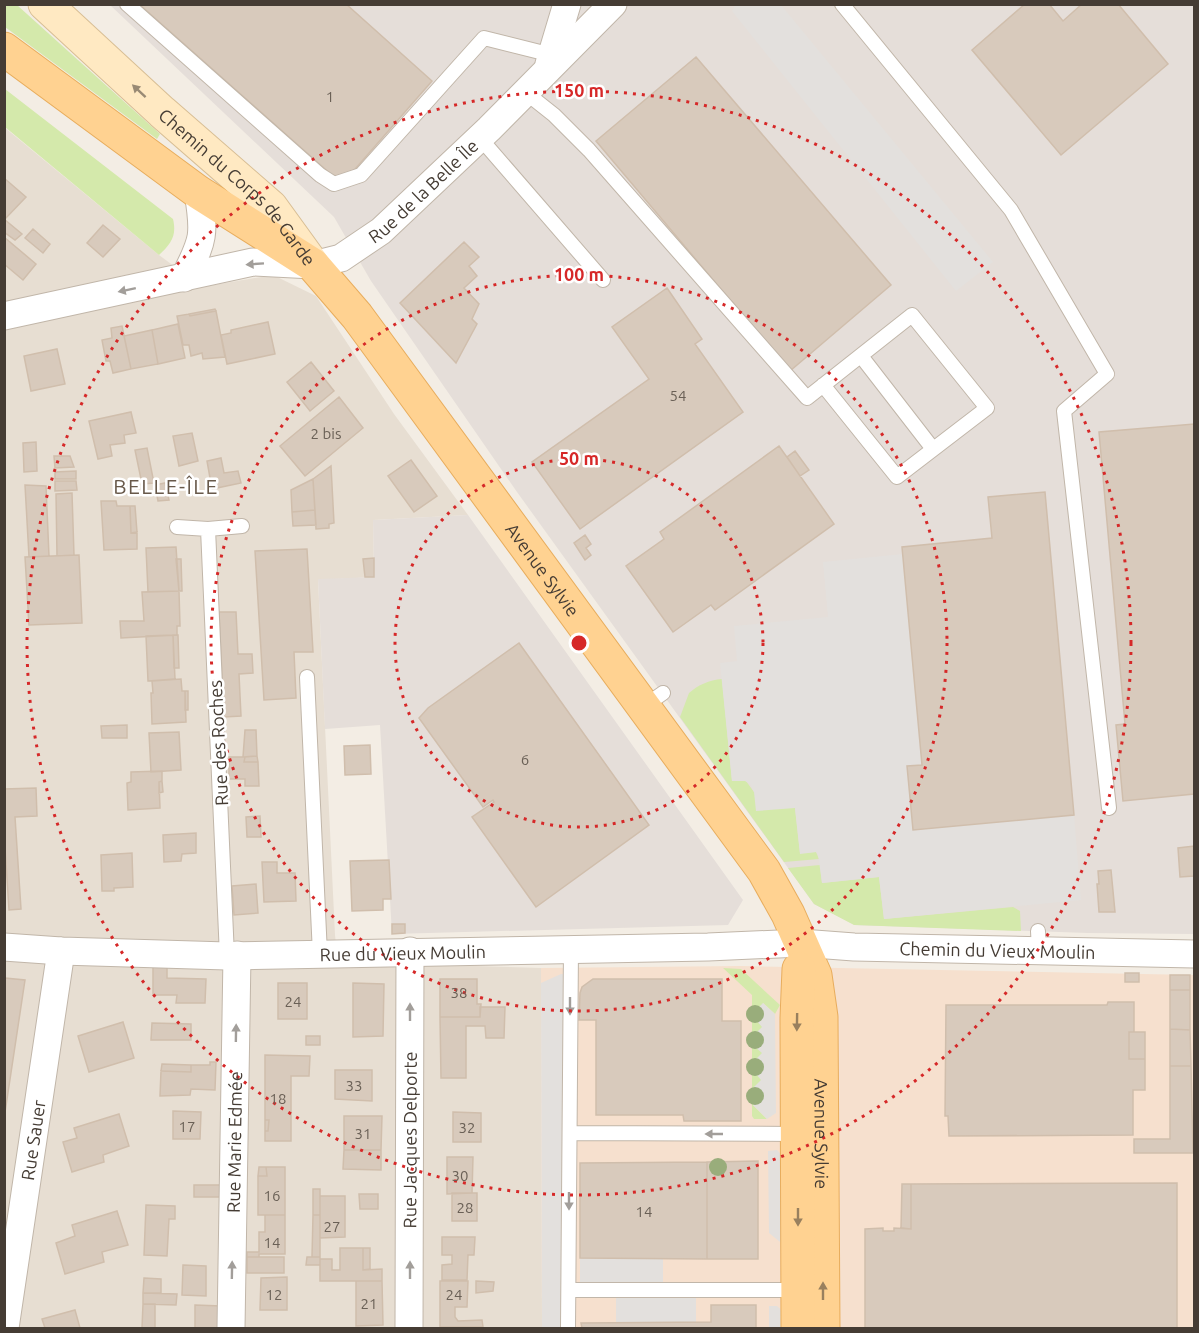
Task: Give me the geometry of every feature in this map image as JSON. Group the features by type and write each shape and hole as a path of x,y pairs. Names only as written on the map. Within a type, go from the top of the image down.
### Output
{"main road":[{"name":"Chemin du Corps de Garde","path":"4,49 198,192 313,265"},
{"name":"Avenue Sylvie","path":"313,265 357,316 653,700 764,871 788,914 815,975 821,1017 823,1329"},
{"name":"Avenue Sylvie","path":"798,1329 798,1290 785,1134 797,1018 801,943"}],"street":[{"name":"Chemin du Corps de Garde","path":"45,4 162,112 271,207 313,265"},
{"path":"550,61 567,4"},
{"name":"Rue de la Belle Île","path":"4,316 253,262 313,265 341,258 370,239 480,138 525,92 550,61 613,4"},
{"path":"184,278 202,240 203,219 198,192"},
{"name":"Chemin du Vieux Moulin","path":"801,943 854,948 1038,941 1194,954"},
{"name":"Rue du Vieux Moulin","path":"4,947 232,956 801,943"},
{"name":"Rue Sauer","path":"5,1329 60,951"},
{"name":"Rue Jacques Delporte","path":"410,951 410,1329"},
{"name":"Rue Marie Edmée","path":"231,1329 232,956"}],"lane":[{"path":"127,4 320,175 334,184 361,175 484,38 550,61"},
{"path":"842,4 1011,210 1107,374 1064,411 1109,808"},
{"path":"525,92 554,115 589,150 807,398 823,385 861,356 912,315 987,408 897,477 823,385"},
{"path":"480,138 603,280"},
{"path":"861,356 933,449"},
{"path":"177,527 208,529 242,526"},
{"name":"Rue des Roches","path":"208,529 232,956"},
{"path":"307,677 320,954"},
{"path":"568,1329 571,948"},
{"path":"570,1133 785,1134"},
{"path":"569,1290 798,1290"}],"shaded area":[{"path":"736,4 781,5 993,262 956,291 732,11"},
{"path":"110,5 1194,5 1194,934 1088,933 855,925 814,904 517,492 371,281 334,217"},
{"path":"4,127 159,255 202,287 273,275 316,296 394,414 468,515 373,520 374,577 318,580 335,935 338,962 541,968 542,1328 5,1328"},
{"path":"468,515 743,900 728,925 392,934 380,725 325,729 318,579 374,577 373,520"},
{"path":"903,554 922,765 907,767 913,830 1074,815 1081,900 884,919 879,877 822,883 818,854 816,852 800,854 795,808 756,811 754,792 750,784 745,781 732,781 720,663 737,661 734,626 828,617 823,562"},
{"path":"741,966 1194,975 1194,1328 542,1328 541,968"},
{"path":"561,974 570,975 568,1328 542,1328 541,983"},
{"path":"763,1003 775,1014 776,1113 767,1119 753,1105 762,1097 753,1088 761,1080 755,1073 761,1066 755,1060 762,1053 755,1047 761,1041 755,1034 762,1027 756,1020 761,1014 757,1009"},
{"path":"777,1150 790,1164 790,1250 769,1233 768,1151"},
{"path":"580,1258 663,1259 663,1290 696,1290 696,1322 616,1323 616,1290 580,1290"},
{"path":"769,1306 777,1306 790,1318 790,1328 769,1328"}],"green space":[{"path":"4,5 17,5 160,134 157,139 5,27"},
{"path":"5,89 173,219 173,235 170,243 159,255 5,127"},
{"path":"722,679 732,781 746,781 754,792 795,808 800,853 816,852 819,859 784,862 680,717 689,693 704,683"},
{"path":"820,865 822,883 879,877 884,919 1013,907 1020,911 1021,931 854,925 814,904 788,868"},
{"path":"723,968 741,969 780,1005 775,1014 763,1003 762,1097 753,1105 767,1119 754,1119 752,1116 752,995"}],"building":[{"path":"139,4 346,4 432,81 342,184"},
{"path":"1025,4 1049,4 1063,21 1082,4 1118,4 1168,64 1061,155 972,50"},
{"path":"696,57 891,285 790,371 596,141"},
{"path":"4,178 26,197 6,218 4,216"},
{"path":"4,219 22,234 15,240 4,232"},
{"path":"103,225 120,239 103,257 87,243"},
{"path":"33,229 50,244 43,253 25,238"},
{"path":"4,237 36,264 23,280 4,264"},
{"path":"464,242 479,257 469,266 477,276 464,288 479,304 472,319 477,324 456,363 400,303"},
{"path":"667,288 702,339 695,344 743,412 580,529 532,462 649,379 612,327"},
{"path":"215,309 216,311 190,316 189,314"},
{"path":"216,311 225,357 203,359 202,353 191,356 189,345 183,345 177,316"},
{"path":"268,322 275,354 227,364 221,335 231,333 231,330"},
{"path":"178,324 185,358 158,364 152,330"},
{"path":"122,326 131,369 113,373 110,361 106,361 102,340 112,338 111,328"},
{"path":"152,330 158,364 131,369 124,336"},
{"path":"57,349 65,384 31,391 24,356"},
{"path":"311,362 334,391 310,411 287,382"},
{"path":"339,397 363,428 305,476 280,446"},
{"path":"131,412 136,433 124,435 125,443 110,445 112,456 98,459 89,421"},
{"path":"1194,424 1194,794 1123,801 1116,725 1125,724 1099,432"},
{"path":"192,433 198,461 179,466 173,436"},
{"path":"36,442 37,471 24,472 23,443"},
{"path":"779,446 834,524 715,610 711,605 673,632 626,566 664,539 660,532"},
{"path":"147,448 154,483 142,484 135,450"},
{"path":"795,451 809,470 800,476 787,457"},
{"path":"54,456 70,456 74,467 55,468"},
{"path":"221,458 224,473 238,471 241,483 212,489 207,461"},
{"path":"411,460 437,496 414,512 388,476"},
{"path":"331,466 334,523 329,524 329,528 316,529 313,479"},
{"path":"76,471 76,479 55,479 55,472"},
{"path":"313,479 315,510 292,512 291,490"},
{"path":"55,481 76,481 77,490 55,491"},
{"path":"165,483 169,500 158,501 155,485"},
{"path":"25,485 46,486 49,556 29,557"},
{"path":"1045,492 1074,815 913,830 907,766 922,765 902,547 992,538 988,497"},
{"path":"72,493 74,555 57,556 56,494"},
{"path":"101,501 116,501 117,506 130,506 131,533 137,532 137,549 104,550"},
{"path":"130,506 135,506 137,532 131,533"},
{"path":"315,510 316,525 293,526 292,512"},
{"path":"585,535 591,544 586,548 591,555 585,560 574,543"},
{"path":"176,547 179,591 148,592 146,548"},
{"path":"307,549 313,652 294,652 296,698 264,700 255,551"},
{"path":"79,555 82,623 29,625 25,557"},
{"path":"374,558 374,577 365,577 363,559"},
{"path":"176,559 181,559 182,591 179,591"},
{"path":"179,591 180,626 177,626 177,635 121,638 120,621 144,621 142,592"},
{"path":"219,612 236,612 238,654 252,654 253,673 239,674 241,716 224,717"},
{"path":"173,635 175,679 148,681 146,636"},
{"path":"173,635 178,635 179,668 174,668"},
{"path":"519,643 649,825 536,907 472,817 494,802 493,800 483,807 419,718 428,708"},
{"path":"181,679 182,691 185,691 186,722 152,724 152,681"},
{"path":"185,691 188,691 188,710 185,710"},
{"path":"127,725 127,738 102,738 101,726"},
{"path":"245,730 256,730 257,756 243,757"},
{"path":"179,732 181,770 151,772 149,733"},
{"path":"370,745 371,774 345,775 344,746"},
{"path":"257,756 258,762 244,762 245,757"},
{"path":"229,757 245,757 244,762 258,762 259,786 245,786 245,779 229,779"},
{"path":"162,771 162,781 159,782 160,808 128,810 127,783 131,782 131,772"},
{"path":"162,781 163,792 159,793 159,782"},
{"path":"36,788 37,816 15,817 21,909 9,910 4,789"},
{"path":"260,816 261,837 247,837 246,817"},
{"path":"196,833 196,853 182,854 181,861 164,862 163,835"},
{"path":"1194,846 1194,876 1180,877 1178,848"},
{"path":"132,853 133,887 102,891 101,855"},
{"path":"389,860 391,899 383,899 383,910 352,911 350,861"},
{"path":"262,862 277,862 277,873 295,873 296,901 264,902"},
{"path":"1111,870 1115,912 1099,912 1098,871"},
{"path":"256,884 258,913 234,915 232,886"},
{"path":"392,924 405,924 405,933 392,934"},
{"path":"153,967 167,967 167,978 206,979 205,1003 176,1003 177,995 153,995"},
{"path":"1125,973 1139,973 1139,982 1125,982"},
{"path":"1170,975 1190,975 1190,990 1170,990"},
{"path":"5,978 25,980 4,1119 4,983"},
{"path":"440,979 477,979 477,1004 481,1004 480,1017 440,1017"},
{"path":"593,979 722,979 722,1021 741,1021 741,1121 684,1121 683,1115 596,1115 596,1020 579,1020 582,987"},
{"path":"278,983 307,983 307,1019 278,1019"},
{"path":"353,983 384,984 383,1036 353,1037"},
{"path":"1170,990 1190,990 1190,1030 1170,1029"},
{"path":"1108,1002 1134,1002 1134,1032 1129,1032 1129,1059 1145,1059 1145,1090 1133,1090 1133,1135 949,1136 948,1116 945,1116 946,1005 1107,1005"},
{"path":"480,1007 505,1007 504,1038 486,1038 485,1026 466,1026 466,1078 441,1078 440,1017 480,1017"},
{"path":"123,1022 134,1058 89,1072 78,1036"},
{"path":"152,1023 191,1024 191,1040 151,1040"},
{"path":"1170,1029 1190,1030 1191,1066 1170,1066"},
{"path":"1129,1032 1145,1032 1145,1059 1129,1059"},
{"path":"306,1036 320,1036 320,1045 306,1045"},
{"path":"265,1055 310,1056 309,1076 291,1076 291,1141 265,1141 265,1131 268,1131 269,1120 265,1120"},
{"path":"210,1062 216,1062 215,1090 191,1089 190,1095 160,1096 161,1071 191,1072 191,1065 210,1065"},
{"path":"162,1064 191,1065 191,1072 161,1071"},
{"path":"1170,1066 1191,1066 1193,1153 1134,1153 1134,1139 1170,1139"},
{"path":"335,1070 372,1070 372,1101 335,1099"},
{"path":"173,1111 201,1112 200,1139 173,1139"},
{"path":"453,1112 481,1113 481,1142 453,1142"},
{"path":"119,1114 129,1146 103,1155 104,1162 72,1172 63,1142 77,1138 74,1128"},
{"path":"344,1116 382,1116 381,1150 344,1150"},
{"path":"265,1120 269,1120 268,1131 265,1131"},
{"path":"344,1150 381,1150 381,1170 343,1169"},
{"path":"447,1157 473,1157 472,1193 447,1194"},
{"path":"758,1161 758,1259 707,1259 707,1162"},
{"path":"707,1162 707,1259 580,1258 580,1163"},
{"path":"259,1167 266,1167 267,1176 258,1176"},
{"path":"266,1167 285,1167 285,1215 258,1215 258,1176 267,1176"},
{"path":"1177,1183 1177,1328 865,1328 865,1229 883,1228 883,1231 894,1231 894,1228 911,1229 911,1184"},
{"path":"902,1184 911,1184 911,1229 901,1228"},
{"path":"194,1185 222,1185 222,1197 194,1197"},
{"path":"313,1189 320,1189 320,1215 313,1215"},
{"path":"452,1193 477,1193 477,1221 452,1221"},
{"path":"359,1194 378,1194 378,1209 360,1209"},
{"path":"320,1196 345,1196 345,1237 320,1238"},
{"path":"146,1205 175,1206 175,1219 169,1219 167,1256 144,1255"},
{"path":"117,1211 128,1245 102,1252 104,1262 65,1274 56,1243 75,1236 72,1225"},
{"path":"265,1215 285,1215 285,1254 259,1254 259,1257 247,1257 247,1252 259,1252 259,1232 265,1232"},
{"path":"313,1215 320,1215 320,1257 312,1257"},
{"path":"442,1237 475,1237 474,1255 468,1255 467,1280 442,1280 442,1265 452,1264 452,1255 442,1255"},
{"path":"340,1248 363,1248 363,1270 382,1269 382,1281 320,1281 320,1259 332,1259 332,1270 340,1270"},
{"path":"363,1248 370,1248 370,1269 363,1270"},
{"path":"247,1257 284,1257 284,1273 247,1273"},
{"path":"307,1257 320,1257 320,1265 306,1265"},
{"path":"183,1265 206,1266 206,1296 182,1295"},
{"path":"287,1277 287,1310 260,1310 261,1278"},
{"path":"144,1278 161,1279 161,1293 143,1293"},
{"path":"356,1281 382,1281 383,1325 356,1326"},
{"path":"440,1281 468,1281 467,1307 455,1307 455,1317 458,1321 482,1320 483,1327 440,1327"},
{"path":"476,1281 494,1282 493,1291 476,1293"},
{"path":"143,1293 177,1294 176,1305 143,1304"},
{"path":"143,1304 155,1304 155,1328 142,1328"},
{"path":"195,1305 221,1306 220,1328 195,1328"},
{"path":"711,1305 756,1305 756,1328 582,1328 581,1323 711,1322"},
{"path":"75,1310 80,1328 45,1328 42,1319"}],"district":[{"name":"BELLE-ÎLE","path":"166,486"}]}
